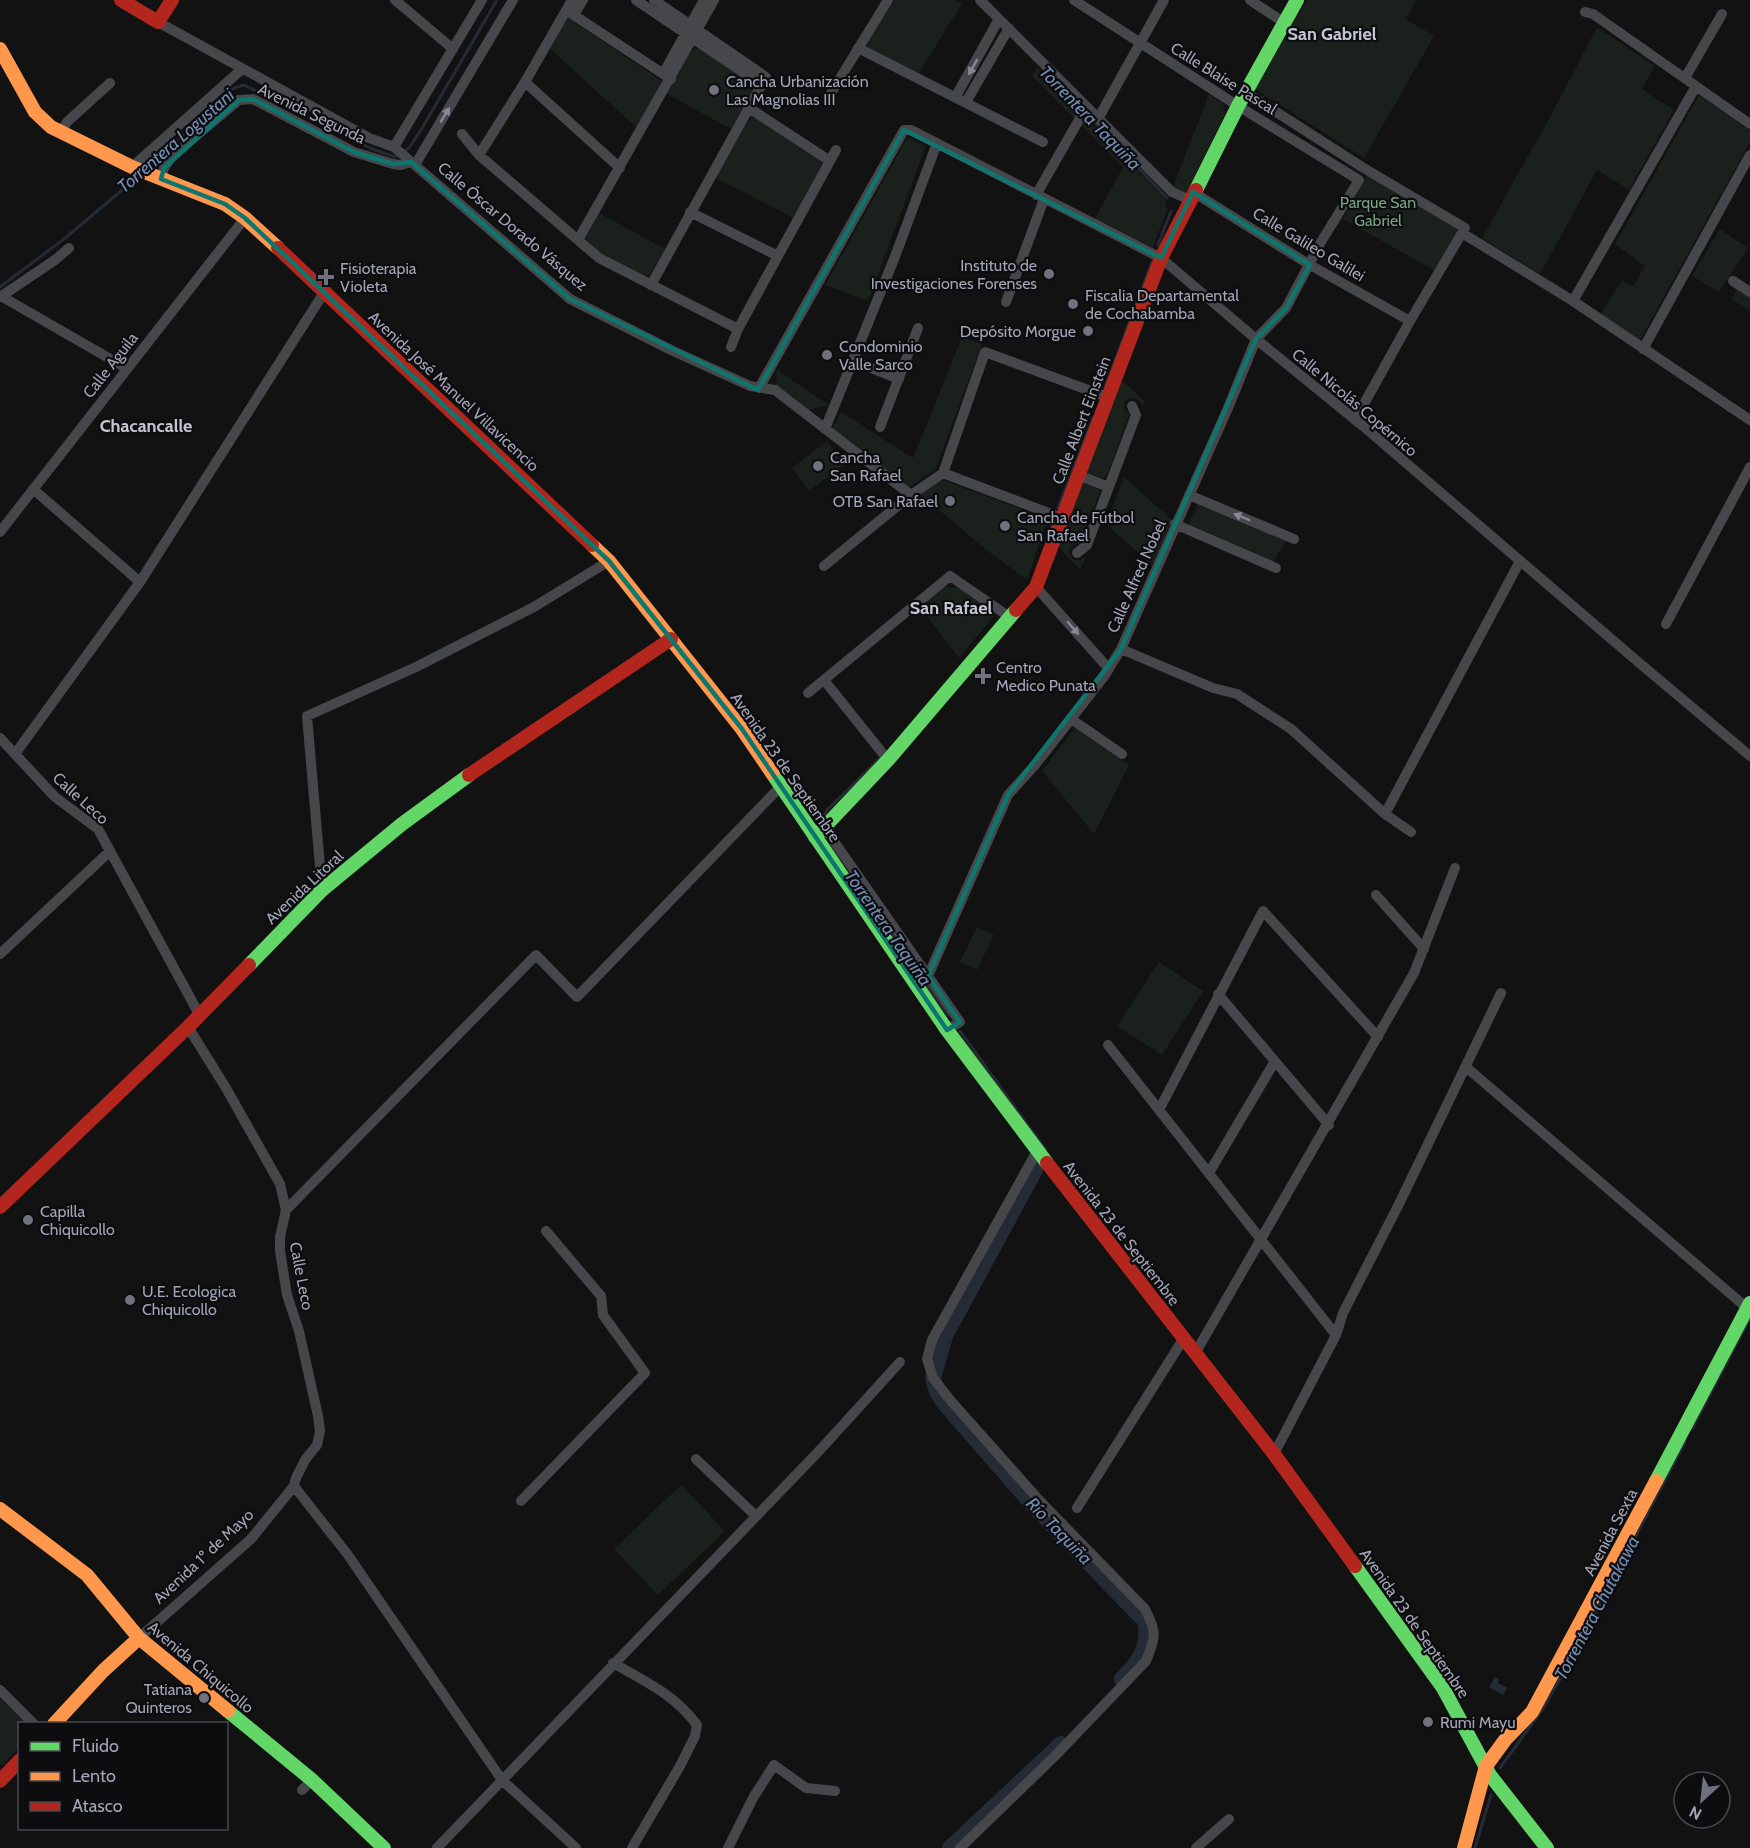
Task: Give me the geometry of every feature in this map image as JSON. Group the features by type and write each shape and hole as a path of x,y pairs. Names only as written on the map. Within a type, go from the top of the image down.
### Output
{"main road":[{"name":"Calle Óscar Dorado Vásquez","path":"121,0 158,22"},
{"path":"158,22 172,0"},
{"name":"Calle Albert Einstein","path":"820,832 888,760 1036,586 1161,258 1245,92 1297,0"},
{"name":"Avenida José Manuel Villavicencio","path":"0,49 41,119 61,132 145,173 225,204 245,218 609,561 671,639"},
{"name":"Avenida 23 de Septiembre","path":"671,639 742,729 781,786 820,832 947,1030 1037,1151 1274,1454 1443,1688 1499,1788 1547,1848"},
{"name":"Avenida Litoral","path":"0,1207 188,1027 322,890 402,824 478,769 671,639"},
{"name":"Avenida Sexta","path":"1488,1771 1505,1740 1532,1712 1544,1693 1749,1306"},
{"name":"Avenida Chiquicollo","path":"0,1509 87,1575 139,1638 307,1785 384,1848"},
{"name":"Avenida 1º de Mayo","path":"56,1722 103,1671 139,1638"},
{"path":"0,1781 18,1762"},
{"path":"1464,1848 1488,1771"}],"street":[{"path":"395,0 453,49"},
{"path":"405,157 453,49 482,0"},
{"path":"405,157 513,0"},
{"path":"479,155 571,8 582,0"},
{"path":"636,0 692,32 764,81 651,285"},
{"path":"654,0 692,32"},
{"path":"692,32 704,0"},
{"path":"578,240 620,168 667,76 692,32 714,0"},
{"path":"831,93 888,0"},
{"name":"Calle Blaise Pascal","path":"1074,0 1238,106 1359,180"},
{"path":"1099,117 1164,0"},
{"path":"1250,0 1285,23"},
{"name":"Calle Galileo Galilei","path":"985,2 999,20 1172,192 1192,196 1410,321"},
{"path":"571,8 667,76"},
{"path":"1585,12 1593,14 1750,124"},
{"path":"1685,78 1722,14"},
{"path":"961,99 999,20"},
{"name":"Calle Óscar Dorado Vásquez","path":"158,22 405,157 570,299 671,350 750,386 775,390 911,495"},
{"path":"961,99 1009,28"},
{"path":"858,48 1043,142"},
{"name":"Avenida Segunda","path":"145,173 242,69"},
{"path":"525,82 620,168"},
{"path":"61,132 67,122 110,83"},
{"path":"1573,301 1696,86"},
{"name":"Calle Blaise Pascal","path":"1245,92 1464,230 1750,420"},
{"name":"Avenida Segunda","path":"145,173 164,168 172,156 239,100 246,98 253,99 354,152 393,165 401,165 405,157"},
{"path":"749,108 830,161"},
{"path":"1006,302 1040,197 1080,118"},
{"name":"Calle Nicolás Copérnico","path":"759,388 904,130 911,130 1161,258 1750,756"},
{"path":"462,134 479,155 599,258 738,329"},
{"path":"825,429 854,361 937,143"},
{"path":"731,347 738,329 836,150"},
{"path":"1643,349 1750,155"},
{"name":"Calle Alfred Nobel","path":"928,976 1008,795 1035,765 1109,669 1121,649 1256,339 1286,308 1359,180"},
{"path":"690,212 778,256"},
{"name":"Calle Aguila","path":"0,532 245,218"},
{"path":"1355,420 1464,230"},
{"path":"69,248 1,296 126,368"},
{"path":"1733,281 1750,292"},
{"path":"15,754 140,582 325,291"},
{"path":"880,427 918,328"},
{"path":"824,567 911,495 943,473 985,352 1107,397"},
{"path":"854,361 899,379"},
{"path":"1077,554 1087,545 1136,415 1132,406"},
{"path":"810,418 834,410"},
{"path":"1666,624 1750,467"},
{"path":"943,473 1062,518"},
{"path":"1078,475 1109,487"},
{"path":"33,489 140,582"},
{"path":"1189,495 1294,539"},
{"path":"1175,524 1276,568"},
{"path":"322,890 306,716 416,667 534,607 609,561"},
{"path":"1386,814 1520,561"},
{"path":"808,693 950,576 1011,618"},
{"path":"1036,586 1109,669"},
{"path":"1121,649 1213,688 1237,694 1291,729 1386,814 1411,832"},
{"path":"824,680 888,760"},
{"path":"1071,718 1122,754"},
{"name":"Calle Leco","path":"0,738 56,797 98,829 199,1014"},
{"path":"286,1210 536,955 577,997 781,786"},
{"path":"820,832 960,1022 947,1030"},
{"path":"0,954 109,852"},
{"path":"1196,1352 1329,1125 1414,973 1455,868"},
{"path":"1376,895 1424,949"},
{"path":"1159,1110 1263,911 1378,1037"},
{"path":"1274,1454 1336,1335 1343,1313 1501,993"},
{"path":"1218,994 1329,1125"},
{"name":"Calle Leco","path":"188,1027 226,1088 280,1184 286,1210 280,1237 280,1251 287,1295 299,1332 318,1416 320,1431 316,1445"},
{"path":"1108,1045 1336,1335"},
{"path":"1209,1173 1275,1061"},
{"path":"1466,1066 1749,1306"},
{"path":"960,1848 1054,1757 1146,1661 1154,1641 1153,1626 1145,1609 1039,1500 951,1401 933,1378 927,1359 932,1340 1037,1151"},
{"path":"521,1501 645,1373 603,1315 601,1296 546,1230"},
{"path":"1077,1508 1184,1338"},
{"path":"437,1848 756,1516 900,1362"},
{"name":"Avenida 1º de Mayo","path":"139,1638 251,1539 294,1486 305,1460 316,1445"},
{"path":"696,1459 756,1516"},
{"path":"294,1486 348,1556 502,1780 576,1848"},
{"path":"613,1664 667,1693 697,1725 695,1736 680,1766 632,1848"},
{"path":"0,1690 32,1722"},
{"path":"728,1848 753,1798 774,1765 806,1788 835,1791"},
{"path":"1196,1848 1228,1819"}],"highlighted area":[{"path":"253,99 354,152 393,164 411,162 570,299 758,390 904,130 1161,258 1193,192 1310,265 1286,308 1256,339 1121,649 1008,795 928,976 960,1022 947,1030 742,729 609,561 245,218 225,204 161,179 164,168 239,100"}],"green space":[{"path":"894,0 955,0 962,4 918,74 869,50 867,44"},
{"path":"1307,0 1416,0 1406,19 1434,36 1364,158 1255,89"},
{"path":"568,18 662,81 637,128 548,47 565,19"},
{"path":"1597,27 1655,66 1642,89 1674,110 1629,190 1597,170 1540,274 1482,238 1548,121"},
{"name":"Cancha Urbanización Las Magnolias III","path":"700,49 753,84 754,89 733,130 667,94 691,51"},
{"path":"1037,68 1165,199 1167,210 1153,247 1095,219 1123,167 1032,76"},
{"path":"1209,94 1223,104 1225,115 1186,194 1173,187"},
{"path":"1699,95 1750,131 1750,142 1640,340 1601,314 1622,280 1633,287 1645,266 1615,244"},
{"path":"753,118 823,163 794,218 714,177 747,122"},
{"path":"907,138 926,146 868,301 825,285"},
{"name":"Parque San Gabriel","path":"1367,175 1458,230 1434,270 1343,219"},
{"path":"599,213 665,249 649,275 643,276 610,261 589,244 586,237"},
{"path":"1720,229 1748,248 1719,292 1692,276"},
{"path":"1738,288 1750,296 1750,311 1731,299"},
{"path":"962,337 982,344 936,468 909,488 832,429 841,412 913,458"},
{"path":"777,370 829,405 808,410 790,394 776,386"},
{"path":"1119,377 1145,402 1143,407 1135,398 1130,398 1125,402 1124,409 1129,415 1107,475 1101,478 1087,473 1086,468"},
{"name":"Cancha San Rafael","path":"827,441 845,464 809,491 792,468"},
{"path":"1124,477 1172,520 1153,566 1106,524"},
{"path":"939,480 1042,517 1046,523 1027,580 988,551 920,494"},
{"path":"1084,481 1098,486 1100,492 1080,543 1073,545 1069,550 1074,560 1086,557 1080,570 1057,545 1080,484"},
{"path":"1199,501 1286,541 1273,562 1189,524"},
{"path":"943,587 960,588 997,612 959,658 920,607"},
{"path":"1075,728 1129,765 1094,834 1042,771"},
{"path":"977,927 994,935 977,970 960,962"},
{"path":"1159,962 1203,991 1162,1055 1117,1026"},
{"path":"681,1485 725,1531 658,1595 614,1549"},
{"path":"0,1698 26,1722 18,1722 18,1748 2,1766 0,1763"}],"shaded area":[{"path":"1495,1677 1499,1679 1498,1683 1507,1688 1503,1695 1489,1687"}],"waterway":[{"name":"Torrentera Logustani","path":"404,151 409,148 421,130 497,0"},
{"name":"Torrentera Logustani","path":"148,167 234,88 244,85 370,148 395,157 398,155"},
{"name":"Torrentera Taquiña","path":"1079,106 1167,198"},
{"name":"Torrentera Logustani","path":"0,287 64,239 139,176"},
{"name":"Torrentera Taquiña","path":"1158,245 1171,211"},
{"name":"Torrentera Taquiña","path":"1105,387 1152,262"},
{"name":"Torrentera Taquiña","path":"1058,508 1093,418"},
{"name":"Torrentera Taquiña","path":"1048,537 1052,526"},
{"name":"Torrentera Taquiña","path":"820,822 827,810 880,758"},
{"name":"Torrentera Taquiña","path":"827,841 838,859"},
{"name":"Torrentera Taquiña","path":"877,916 948,1015"},
{"name":"Torrentera Taquiña","path":"960,1031 1045,1149"},
{"name":"Río Taquiña","path":"1035,1170 945,1336 933,1378 937,1392 944,1403 1033,1505 1146,1622 1146,1640 1142,1654 1122,1679"},
{"name":"Torrentera Chutakawa","path":"1692,1429 1750,1318"},
{"name":"Torrentera Chutakawa","path":"1500,1768 1542,1710 1567,1667 1685,1442"},
{"name":"Río Taquiña","path":"950,1848 1061,1744"},
{"name":"Torrentera Chutakawa","path":"1475,1848 1491,1795"}],"traffic: fast":[{"path":"1196,190 1238,106 1297,0"},
{"path":"815,837 888,760 1016,610"},
{"path":"772,773 947,1030 1047,1163"},
{"path":"249,965 322,890 402,824 469,775"},
{"path":"1656,1481 1750,1303"},
{"path":"1355,1566 1443,1688 1490,1775 1547,1848"},
{"path":"228,1711 312,1780 384,1848"}],"traffic: slow":[{"path":"0,49 35,112 51,127 132,167 225,204 245,218 278,248"},
{"path":"592,545 609,561 742,729 772,773"},
{"path":"1464,1848 1486,1766 1505,1740 1532,1712 1656,1481"},
{"path":"0,1509 87,1575 139,1638 228,1711"},
{"path":"56,1722 103,1671 139,1638"}],"traffic: jam":[{"path":"121,0 158,22 172,0"},
{"path":"1016,610 1036,587 1161,258 1196,190"},
{"path":"278,248 592,545"},
{"path":"469,775 671,639"},
{"path":"0,1207 188,1027 249,965"},
{"path":"1047,1163 1274,1454 1355,1566"},
{"path":"0,1781 18,1762"}],"place":[{"name":"Cancha Urbanización Las Magnolias III","path":"714,90"},
{"name":"Instituto de Investigaciones Forenses","path":"1049,274"},
{"name":"Fisioterapia Violeta","path":"326,277"},
{"name":"Fiscalia Departamental de Cochabamba","path":"1073,304"},
{"name":"Depósito Morgue","path":"1088,331"},
{"name":"Condominio Valle Sarco","path":"827,355"},
{"name":"Cancha San Rafael","path":"818,466"},
{"name":"OTB San Rafael","path":"950,501"},
{"name":"Cancha de Fútbol San Rafael","path":"1005,526"},
{"name":"Centro Medico Punata","path":"983,676"},
{"name":"Capilla Chiquicollo","path":"28,1220"},
{"name":"U.E. Ecologica Chiquicollo","path":"130,1300"},
{"name":"Tatiana Quinteros","path":"204,1698"},
{"name":"Rumi Mayu","path":"1428,1722"}],"district":[{"name":"San Gabriel","path":"1332,34"},
{"name":"Chacancalle","path":"146,426"},
{"name":"San Rafael","path":"951,608"}]}
